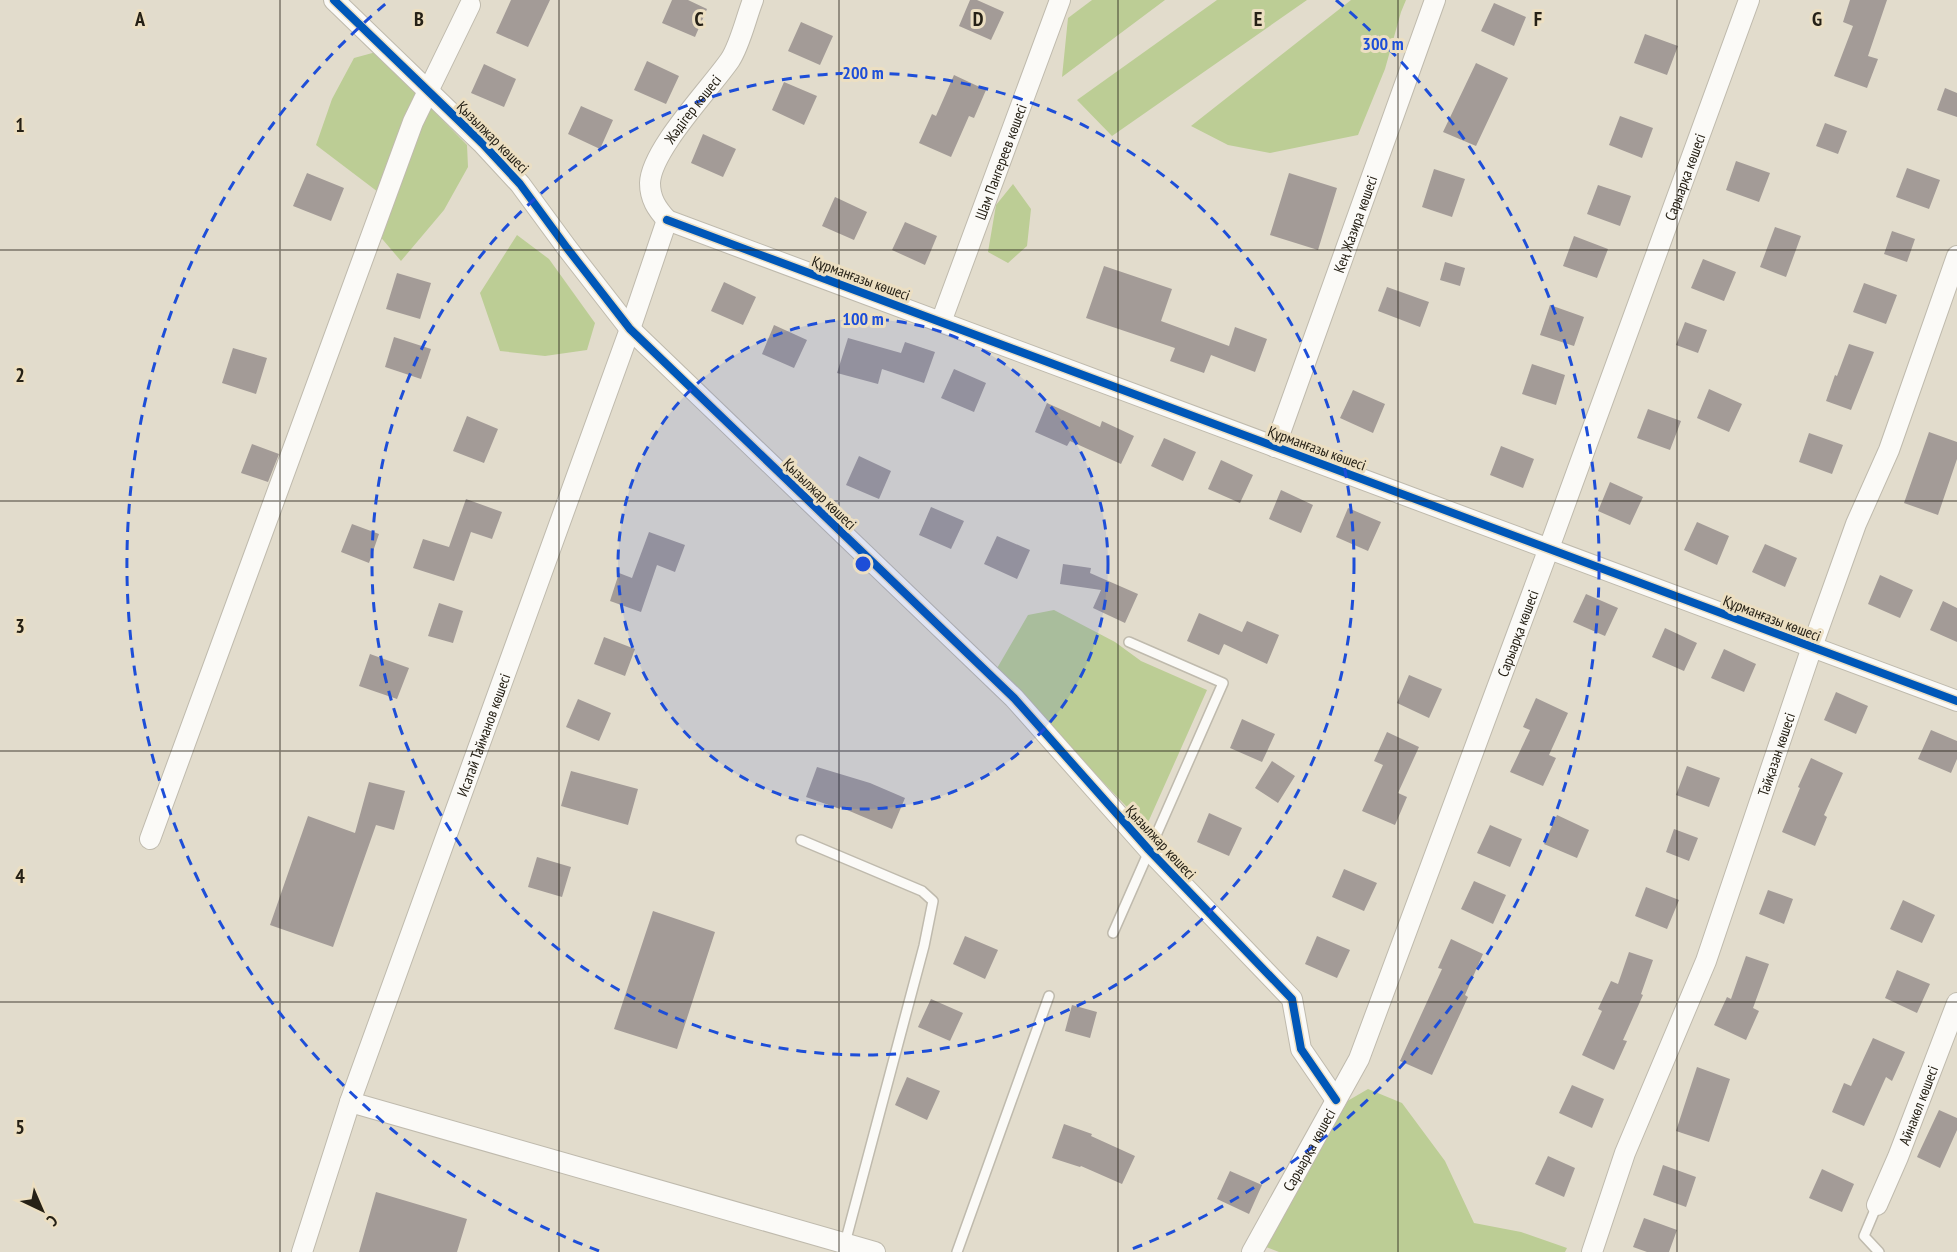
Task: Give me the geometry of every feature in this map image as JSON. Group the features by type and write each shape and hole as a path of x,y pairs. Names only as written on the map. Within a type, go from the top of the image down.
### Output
{"street":[{"name":"Қызылжар көшесі","path":"334,0 482,143 520,184 630,329 1014,698 1149,850 1292,999 1301,1049 1336,1100"},
{"name":"Жәдігер көшесі","path":"667,220 654,204 650,182 658,156 731,58 753,0"},
{"name":"Шам Пангереев көшесі","path":"941,322 1060,0"},
{"name":"Кең Жазира көшесі","path":"1275,447 1435,0"},
{"name":"Сарыарқа көшесі","path":"1252,1252 1359,1059 1550,548 1749,0"},
{"path":"150,839 413,122 470,5"},
{"name":"Құрманғазы көшесі","path":"667,220 1957,701"},
{"name":"Исатай Тайманов көшесі","path":"302,1252 350,1102 630,329 667,220"},
{"name":"Тайқазан көшесі","path":"1592,1252 1625,1153 1706,961 1812,647 1856,524 1889,450 1957,256"},
{"name":"Айнакөл көшесі","path":"1877,1205 1898,1157 1957,1003"},
{"path":"350,1102 875,1252"}],"lane":[{"path":"1113,933 1223,683 1129,642"},
{"path":"801,840 922,891 933,901 924,946 845,1243"},
{"path":"957,1252 1049,996"},
{"path":"1877,1205 1864,1236 1880,1252"}],"green space":[{"path":"1092,0 1165,0 1062,77 1068,18"},
{"path":"1217,0 1307,0 1112,136 1077,100"},
{"path":"1351,0 1406,0 1385,69 1358,135 1270,153 1228,145 1191,126"},
{"path":"376,52 467,145 468,167 444,210 401,261 372,227 378,192 316,145 332,99 354,58"},
{"path":"1013,184 1031,209 1027,246 1008,263 988,252 996,205"},
{"path":"517,235 549,259 595,323 587,350 545,356 500,351 480,293"},
{"path":"1054,610 1115,642 1141,661 1207,690 1146,827 996,670 1028,615"},
{"path":"1368,1089 1402,1103 1445,1161 1474,1223 1521,1232 1567,1248 1565,1252 1279,1252 1266,1247 1344,1103"}],"building":[{"path":"511,0 550,0 528,47 496,33"},
{"path":"672,0 688,0 707,9 695,37 662,23"},
{"path":"970,0 977,0 1004,12 991,40 959,26"},
{"path":"1850,0 1887,0 1868,56 1878,59 1867,88 1834,76 1853,26 1843,22"},
{"path":"1494,3 1526,17 1514,46 1481,31"},
{"path":"801,22 833,36 820,65 788,51"},
{"path":"1645,34 1678,46 1667,75 1634,63"},
{"path":"647,61 679,76 666,104 634,90"},
{"path":"1476,63 1508,78 1476,146 1443,132"},
{"path":"484,64 516,79 504,107 471,93"},
{"path":"954,75 986,90 974,118 969,116 951,157 919,143 932,114 936,116"},
{"path":"784,82 817,96 804,125 772,110"},
{"path":"1945,88 1957,93 1957,117 1937,110"},
{"path":"581,106 613,120 600,149 568,134"},
{"path":"1620,116 1653,128 1642,158 1609,145"},
{"path":"1825,123 1847,131 1838,154 1816,146"},
{"path":"703,134 736,149 723,177 691,163"},
{"path":"1736,161 1770,173 1759,202 1726,190"},
{"path":"1907,168 1940,180 1929,209 1896,197"},
{"path":"1434,169 1465,179 1452,217 1422,207"},
{"path":"307,173 344,188 331,221 293,206"},
{"path":"1289,173 1337,188 1318,250 1270,235"},
{"path":"1598,185 1631,196 1620,226 1587,214"},
{"path":"835,197 867,212 854,240 822,226"},
{"path":"905,222 937,236 925,265 892,250"},
{"path":"1775,227 1801,236 1786,277 1760,267"},
{"path":"1892,231 1915,239 1907,262 1884,254"},
{"path":"1574,236 1608,249 1597,278 1563,266"},
{"path":"1703,259 1736,272 1724,301 1691,288"},
{"path":"1445,262 1465,268 1460,286 1440,280"},
{"path":"1104,266 1172,289 1161,321 1229,346 1235,327 1267,339 1255,372 1211,355 1204,373 1170,361 1175,348 1086,318"},
{"path":"397,273 431,283 420,319 386,309"},
{"path":"724,282 756,297 743,325 711,311"},
{"path":"1864,283 1897,295 1886,324 1853,312"},
{"path":"1387,287 1429,302 1420,327 1378,311"},
{"path":"1550,305 1584,317 1574,346 1540,335"},
{"path":"1685,322 1707,330 1698,353 1676,345"},
{"path":"774,325 807,340 794,368 762,354"},
{"path":"394,337 431,349 421,379 385,367"},
{"path":"848,338 901,353 905,342 935,352 924,383 882,369 878,384 837,373"},
{"path":"1849,344 1874,352 1851,410 1826,401"},
{"path":"233,348 267,358 256,394 222,383"},
{"path":"1532,364 1565,375 1556,405 1522,394"},
{"path":"954,369 986,383 974,412 941,398"},
{"path":"1709,389 1742,404 1729,432 1697,418"},
{"path":"1353,390 1385,404 1373,433 1340,418"},
{"path":"1047,403 1100,427 1102,421 1134,436 1121,464 1070,441 1067,446 1035,432"},
{"path":"1648,409 1681,421 1670,450 1637,438"},
{"path":"467,416 498,429 484,463 453,451"},
{"path":"1929,432 1957,442 1957,459 1938,515 1904,503"},
{"path":"1809,433 1843,445 1832,474 1799,462"},
{"path":"1164,438 1196,452 1183,481 1151,466"},
{"path":"252,444 279,454 268,482 241,473"},
{"path":"1501,446 1534,459 1523,488 1490,475"},
{"path":"859,456 891,471 879,499 846,485"},
{"path":"1221,460 1253,475 1240,503 1208,489"},
{"path":"1610,482 1643,497 1630,525 1598,511"},
{"path":"1281,490 1313,505 1301,533 1269,519"},
{"path":"466,499 502,512 492,539 471,532 454,581 413,568 423,539 449,547"},
{"path":"931,507 964,521 951,549 919,535"},
{"path":"1348,508 1381,522 1368,551 1336,537"},
{"path":"1697,522 1729,536 1717,565 1684,550"},
{"path":"352,524 379,534 369,563 341,552"},
{"path":"649,532 685,545 675,572 657,565 641,612 610,601 619,573 632,578"},
{"path":"997,536 1030,550 1017,579 984,564"},
{"path":"1765,544 1797,558 1785,587 1752,572"},
{"path":"1063,564 1091,568 1090,573 1138,594 1125,623 1093,608 1101,590 1060,584"},
{"path":"1880,575 1913,590 1900,618 1868,604"},
{"path":"1586,594 1618,608 1605,636 1573,622"},
{"path":"1943,601 1957,608 1957,642 1930,630"},
{"path":"439,603 463,611 453,643 428,636"},
{"path":"1199,613 1242,632 1247,621 1279,635 1267,664 1224,644 1219,655 1187,641"},
{"path":"1665,628 1697,643 1684,671 1652,657"},
{"path":"604,637 635,649 625,676 594,664"},
{"path":"1724,649 1756,664 1744,692 1711,678"},
{"path":"370,654 409,668 397,699 359,686"},
{"path":"1409,675 1442,689 1429,718 1397,703"},
{"path":"1836,692 1868,706 1856,734 1824,720"},
{"path":"1536,698 1568,713 1549,755 1556,758 1543,786 1510,772 1530,730 1523,727"},
{"path":"578,699 611,713 599,741 566,727"},
{"path":"1242,719 1275,734 1262,762 1230,748"},
{"path":"1931,730 1957,741 1957,759 1951,773 1918,759"},
{"path":"1387,732 1419,747 1398,793 1407,797 1395,825 1362,811 1383,765 1374,761"},
{"path":"1811,758 1843,773 1824,815 1827,817 1815,846 1782,832"},
{"path":"1272,761 1295,776 1278,803 1255,788"},
{"path":"1687,766 1720,778 1709,807 1676,795"},
{"path":"817,767 870,783 905,798 892,829 840,807 840,809 806,797"},
{"path":"571,771 638,789 628,825 561,806"},
{"path":"369,782 405,791 394,830 376,825 333,947 270,925 308,816 355,833"},
{"path":"1209,813 1242,828 1229,856 1197,842"},
{"path":"1557,815 1589,830 1577,858 1544,844"},
{"path":"1490,825 1522,839 1510,867 1477,853"},
{"path":"1674,829 1698,838 1689,861 1666,852"},
{"path":"537,857 571,867 562,897 528,887"},
{"path":"1344,869 1377,883 1364,911 1332,897"},
{"path":"1474,881 1506,895 1493,924 1461,909"},
{"path":"1646,887 1679,900 1667,929 1635,916"},
{"path":"1768,890 1793,899 1784,924 1759,914"},
{"path":"1903,900 1935,915 1922,943 1890,929"},
{"path":"653,911 715,932 677,1049 614,1029"},
{"path":"965,936 998,950 985,979 953,964"},
{"path":"1317,936 1350,950 1337,978 1305,964"},
{"path":"1451,939 1483,954 1465,995 1468,997 1432,1075 1400,1061 1442,969 1438,968"},
{"path":"1629,952 1653,960 1641,994 1643,995 1623,1040 1627,1041 1614,1070 1582,1055 1602,1011 1598,1009 1611,981 1618,984"},
{"path":"1746,956 1769,964 1753,1008 1759,1011 1746,1040 1714,1025 1727,997 1731,999"},
{"path":"1897,970 1930,984 1917,1013 1885,998"},
{"path":"931,999 963,1013 950,1041 918,1027"},
{"path":"1072,1005 1097,1012 1090,1038 1065,1031"},
{"path":"1873,1038 1905,1052 1892,1081 1886,1077 1864,1126 1832,1112 1844,1083 1851,1086"},
{"path":"1697,1067 1730,1079 1709,1142 1676,1131"},
{"path":"907,1077 940,1091 927,1120 895,1105"},
{"path":"1572,1085 1604,1099 1592,1128 1559,1113"},
{"path":"1939,1110 1957,1118 1957,1130 1940,1168 1917,1157"},
{"path":"1064,1124 1092,1134 1091,1136 1135,1156 1122,1184 1081,1166 1052,1158"},
{"path":"1548,1156 1575,1168 1564,1197 1535,1184"},
{"path":"1663,1165 1696,1177 1686,1207 1653,1195"},
{"path":"1822,1169 1854,1184 1842,1212 1809,1198"},
{"path":"1230,1171 1262,1185 1249,1214 1217,1199"},
{"path":"376,1192 467,1219 457,1252 359,1252"},
{"path":"1644,1218 1677,1230 1669,1252 1647,1252 1633,1247"}],"cycle path":[{"path":"334,0 482,143 520,184 630,329 1014,698 1149,850 1292,999 1301,1049 1336,1100"},
{"path":"667,220 1957,701"}]}
